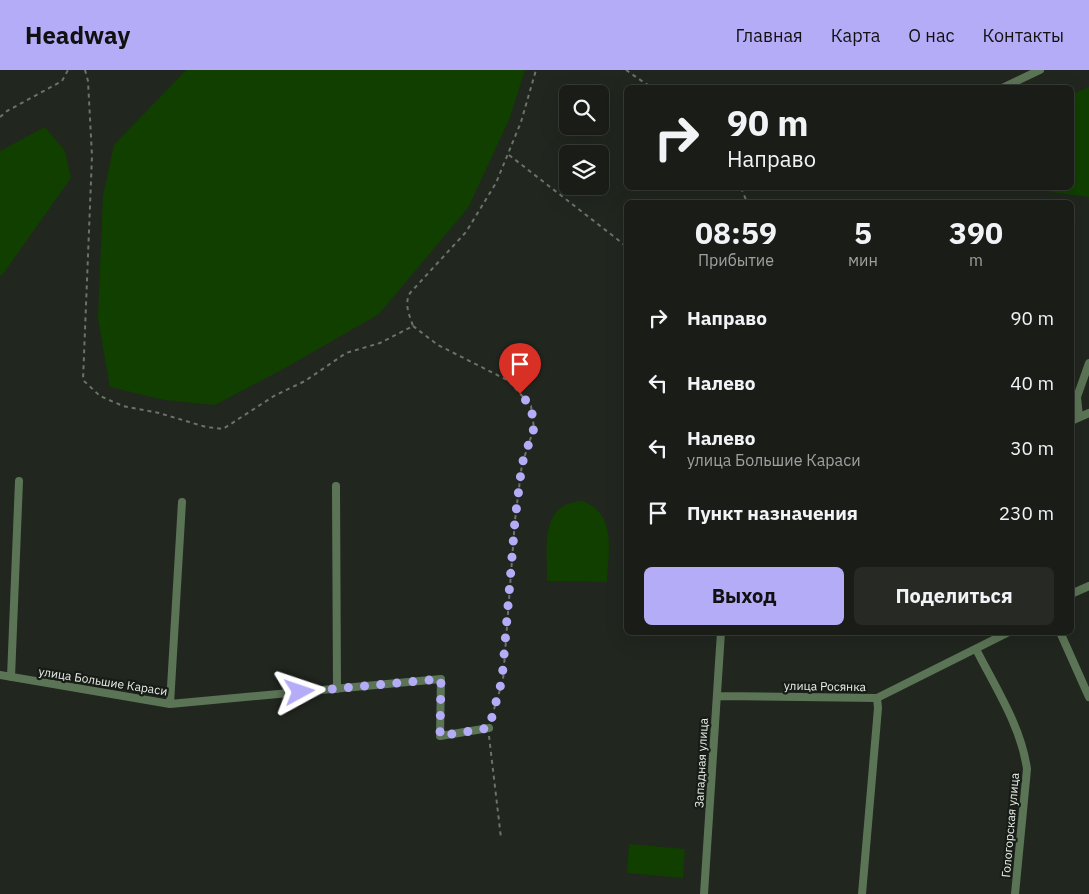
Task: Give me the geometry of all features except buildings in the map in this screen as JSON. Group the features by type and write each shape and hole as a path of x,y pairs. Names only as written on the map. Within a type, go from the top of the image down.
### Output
{"street":[{"path":"1008,85 1040,70"},
{"path":"1089,363 1077,397 1075,419 1089,413"},
{"path":"11,677 19,481"},
{"path":"336,486 337,689"},
{"path":"170,704 182,502"},
{"path":"1074,593 1089,586"},
{"name":"Западная улица","path":"704,894 721,635"},
{"name":"улица Росянка","path":"717,696 877,698 1003,635"},
{"path":"1061,635 1089,697"},
{"name":"Гологорская улица","path":"976,649 1020,738 1025,754 1027,769 1015,894"},
{"name":"улица Большие Караси","path":"0,675 170,704 441,679 440,736 489,728"},
{"path":"862,894 878,708 877,698"}],"path":[{"path":"0,117 7,111 62,81 68,70"},
{"path":"85,70 88,81 92,156 83,380 100,396 123,406 159,412 206,427 223,429 274,396 305,381 346,353 380,343 413,326"},
{"path":"501,838 489,728 502,680 515,520 522,464 534,428 531,406 509,381 438,345 413,326 406,300 410,293 466,232 496,183 509,155 530,94 536,70"},
{"path":"626,70 648,85"},
{"path":"509,155 624,244"}],"green space":[{"path":"186,70 525,70 509,120 468,208 379,314 287,367 215,405 164,400 110,387 98,318 103,196 114,145"},
{"path":"1089,87 1089,197 1050,192 1050,190 1074,190 1074,94"},
{"path":"45,127 65,151 71,178 0,276 0,151"},
{"path":"582,501 593,507 606,524 609,547 607,582 547,581 547,542 548,530 552,519 558,510 568,504"},
{"path":"629,844 685,849 683,878 627,873"}],"route":[{"path":"300,692 441,679 440,736 489,728 502,680 515,520 522,464 534,428 531,406 520,394"}]}
